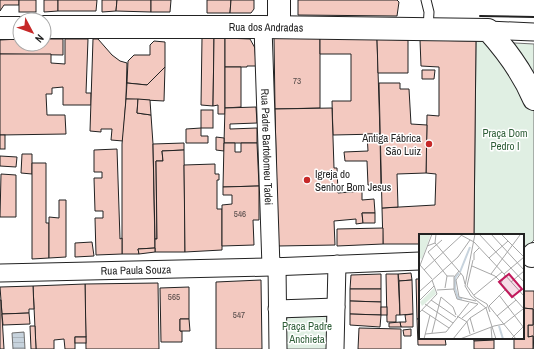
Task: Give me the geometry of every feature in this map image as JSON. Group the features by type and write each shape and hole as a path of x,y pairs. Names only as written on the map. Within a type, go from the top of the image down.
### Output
{"main road":[{"name":"Rua Padre Bartolomeu Tadei","path":"271,27 279,0"},
{"name":"Rua dos Andradas","path":"52,28 271,27 488,30"},
{"path":"0,28 12,28"},
{"path":"488,30 501,45 517,68 534,99"}],"street":[{"name":"Rua Padre Bartolomeu Tadei","path":"271,27 274,266"},
{"path":"488,30 534,32"},
{"path":"278,349 274,266 419,261"},
{"path":"335,349 337,264"},
{"name":"Rua Paula Souza","path":"0,273 274,266"},
{"path":"277,309 336,307"}],"lane":[{"path":"426,0 428,29"}],"green space":[{"name":"Praça Dom Pedro I","path":"476,41 534,44 534,240 527,247 524,247 524,234 474,234"},
{"name":"Praça Padre Anchieta","path":"326,316 330,321 330,349 284,349 284,322 288,317"}],"shaded area":[{"path":"24,332 25,349 13,349 12,333"}],"building":[{"path":"0,0 19,0 19,5 4,5 0,11"},
{"path":"19,0 36,0 36,12 19,12"},
{"path":"44,0 58,0 58,11 44,12"},
{"path":"58,0 97,0 96,11 58,11"},
{"path":"102,0 117,0 116,11 102,12"},
{"path":"117,0 151,0 151,12 116,11"},
{"path":"151,0 171,0 170,12 151,12"},
{"path":"207,0 231,0 230,13 207,13"},
{"path":"231,0 254,0 254,9 251,13 230,13"},
{"path":"298,0 397,0 399,2 397,16 298,15"},
{"path":"274,37 320,38 320,108 275,109"},
{"path":"202,38 214,38 213,106 201,105"},
{"path":"214,38 225,38 225,114 218,114 218,105 213,106"},
{"path":"225,38 250,39 255,48 256,66 225,67"},
{"path":"320,38 377,39 380,134 333,135 332,101 351,101 351,54 320,54"},
{"path":"12,39 12,52 52,52 52,39 63,39 63,55 0,54 0,40"},
{"path":"65,39 88,39 86,93 91,93 91,105 63,105 63,87 52,88 52,94 46,94 47,115 65,115 66,134 0,135 0,54 51,54 51,63 65,64"},
{"path":"93,39 98,39 112,55 120,61 127,63 123,141 111,140 112,129 101,129 101,132 90,131"},
{"path":"377,39 408,40 408,73 378,73"},
{"path":"420,40 476,41 474,234 419,234 419,244 383,244 382,208 435,205 436,174 426,173 427,115 439,116 439,67 421,66"},
{"path":"154,41 165,42 165,67 147,85 127,83 128,61 134,55 150,55 150,45"},
{"path":"165,67 164,101 126,99 127,83 147,85"},
{"path":"225,67 241,67 241,107 225,108"},
{"path":"422,70 435,70 434,79 422,79"},
{"path":"379,83 400,83 400,89 409,89 411,124 427,125 426,173 397,174 398,207 382,208"},
{"path":"126,99 138,99 137,113 151,115 155,248 138,249 139,254 122,254 122,144"},
{"path":"138,99 150,100 151,115 137,113"},
{"path":"256,107 257,123 230,124 230,129 257,128 257,143 224,143 225,108"},
{"name":"Igreja do Senhor Bom Jesus","path":"332,108 334,168 337,168 338,193 362,191 362,200 374,199 375,213 362,213 363,223 356,224 356,219 334,221 335,245 278,246 275,109"},
{"path":"201,110 213,110 213,128 201,128"},
{"path":"201,128 201,136 208,136 208,143 186,143 186,129"},
{"path":"367,134 380,134 381,189 372,189 371,185 368,185 367,161 345,161 344,152 368,151"},
{"path":"0,135 5,135 5,149 0,149"},
{"path":"216,137 224,138 224,151 216,150"},
{"path":"184,143 184,150 162,151 163,161 156,161 157,239 155,239 153,144"},
{"path":"224,143 235,143 235,152 241,152 241,143 257,143 259,186 223,187"},
{"path":"117,149 120,239 122,238 122,254 96,255 95,218 103,218 103,211 95,211 94,178 102,178 102,172 94,172 94,150"},
{"path":"184,150 185,252 155,252 155,239 157,239 156,161 163,161 162,151"},
{"path":"22,154 32,154 32,174 21,173"},
{"path":"0,156 17,157 16,167 0,166"},
{"path":"32,163 46,163 46,223 49,223 49,258 32,259"},
{"path":"215,164 215,174 219,174 219,180 217,180 217,209 222,209 222,250 185,252 184,165"},
{"path":"1,174 16,175 16,217 0,217"},
{"path":"259,186 259,220 253,220 254,245 222,246 222,205 232,204 232,195 223,195 223,187"},
{"path":"59,200 66,200 66,257 49,258 49,217 59,218"},
{"path":"362,213 375,213 375,223 363,223"},
{"path":"383,228 383,244 337,246 337,229"},
{"path":"92,242 94,256 75,257 75,243"},
{"path":"155,248 155,252 139,254 138,249"},
{"path":"411,273 412,280 399,281 398,274"},
{"path":"381,274 381,289 350,289 351,275"},
{"path":"386,274 398,274 400,315 396,315 396,322 387,322"},
{"path":"416,279 419,279 419,319 417,319"},
{"path":"261,280 262,349 216,349 216,282"},
{"path":"412,280 413,314 400,315 399,281"},
{"path":"158,283 159,349 86,349 85,284"},
{"path":"85,284 86,337 75,337 75,349 65,349 64,339 54,340 54,349 36,349 33,286"},
{"path":"33,286 34,309 29,309 29,313 2,314 0,287"},
{"path":"189,287 189,319 180,319 182,342 161,342 160,288"},
{"path":"350,289 381,289 381,302 350,301"},
{"path":"524,291 534,291 534,349 533,336 528,337 528,325 533,325 533,309 524,308"},
{"path":"1,300 4,349 0,349"},
{"path":"350,301 381,302 381,315 350,314"},
{"path":"381,307 387,307 387,315 381,315"},
{"path":"524,308 533,309 533,325 528,325 528,337 533,336 533,349 514,349 514,339 524,339"},
{"path":"29,313 30,324 3,325 2,314"},
{"path":"350,314 381,315 380,327 350,325"},
{"path":"413,314 413,327 401,327 400,322 406,322 405,315"},
{"path":"180,319 189,319 190,331 180,331"},
{"path":"417,319 419,319 419,339 445,339 446,345 418,345"},
{"path":"400,322 401,327 389,327 389,323"},
{"path":"30,326 35,326 36,349 31,349"},
{"path":"359,328 401,329 401,349 358,349"},
{"path":"411,329 411,336 404,336 403,330"},
{"path":"75,337 86,337 86,343 75,343"},
{"path":"473,339 494,339 494,340 474,341"},
{"path":"494,340 494,349 474,349 474,341"}],"wall":[{"path":"480,16 534,17"}],"place":[{"name":"Antiga Fábrica São Luiz","path":"429,144"},
{"name":"Igreja do Senhor Bom Jesus","path":"307,180"}]}
